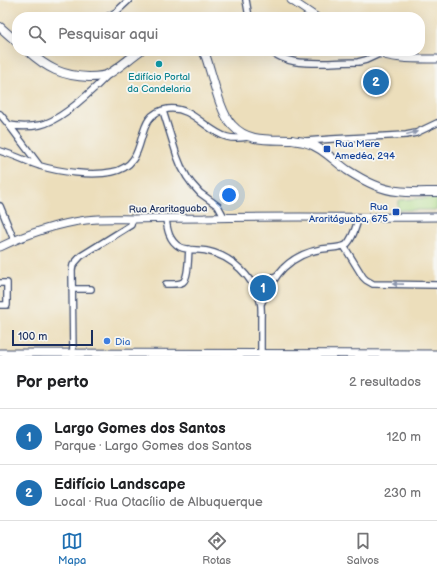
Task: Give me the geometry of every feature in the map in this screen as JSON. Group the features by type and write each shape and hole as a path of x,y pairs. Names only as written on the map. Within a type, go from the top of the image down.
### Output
{"main road":[{"path":"0,27 12,36"},
{"path":"34,56 46,65 64,74 95,77 109,74 133,56"},
{"path":"206,56 220,103 226,117 239,132 249,137 268,140 303,141 319,148 347,170 375,185 389,190 437,192"}],"street":[{"path":"116,12 129,0"},
{"path":"246,0 248,12"},
{"path":"291,0 309,12"},
{"path":"278,56 302,63 358,62 366,60 371,56"},
{"path":"392,56 400,58 437,59"},
{"path":"9,125 24,127 50,122 81,100 109,74"},
{"path":"0,151 56,170 75,173 112,172 120,170 134,159 138,153 145,124 149,119 156,114 170,109 181,110 220,134 228,137 249,137"},
{"path":"163,111 177,156 187,177 200,193 218,206 224,217"},
{"path":"0,114 39,165"},
{"path":"303,141 406,135 416,133 437,123"},
{"path":"0,206 14,240"},
{"name":"Rua Araritaguaba","path":"0,247 37,231 86,220 107,218 437,217"},
{"path":"166,218 168,233 171,239 179,247 211,252 224,257 244,272 252,282 261,305 261,355"},
{"path":"252,282 261,281 276,275 291,262 304,254 344,246 349,241 359,218"},
{"path":"73,354 73,265 81,256 129,226 132,219"},
{"path":"344,246 363,277 369,282 378,284 437,285"},
{"path":"166,284 183,282 185,279 187,275 189,249"},
{"path":"261,305 276,275"},
{"path":"0,283 7,283 7,305 0,305"},
{"path":"72,289 91,289"},
{"path":"0,353 168,355 437,354"}],"green space":[{"path":"437,198 437,210 398,210 398,202 400,200"}],"place":[{"name":"Edifício Portal da Candelaria","path":"159,64"},
{"name":"Edifício Landscape","path":"376,82"},
{"name":"Rua Mere Amedéa, 294","path":"327,149"},
{"name":"Rua Araritáguaba, 675","path":"396,212"},
{"name":"Largo Gomes dos Santos","path":"263,288"},
{"name":"Dia","path":"107,341"}]}
